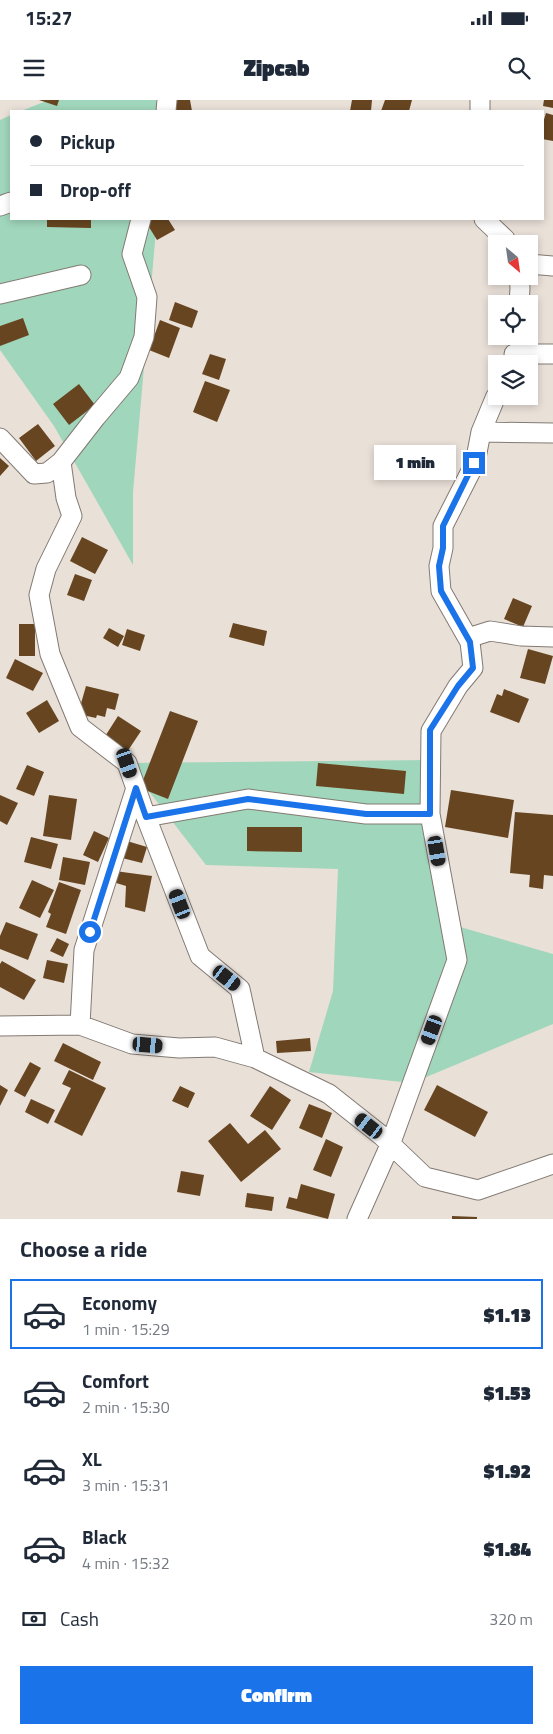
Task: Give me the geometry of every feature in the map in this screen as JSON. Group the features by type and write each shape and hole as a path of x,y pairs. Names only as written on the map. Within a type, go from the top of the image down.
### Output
{"street":[{"path":"0,438 34,474 47,473 61,462 96,417 130,378 144,337 147,297 132,254 141,220"},
{"path":"485,220 501,235"},
{"path":"538,265 553,266"},
{"path":"0,294 81,275"},
{"path":"513,351 553,354"},
{"path":"356,1219 390,1145 457,960 430,814 430,730 458,686 473,668 470,642 441,591 439,566 443,548 443,526 474,463 481,432 492,405"},
{"path":"481,432 553,433"},
{"path":"61,462 66,498 72,516 46,569 39,595 50,654 80,727 127,763 200,956 240,988 255,1058"},
{"path":"468,638 490,631 521,636 553,637"},
{"path":"80,1024 84,950 136,788"},
{"path":"146,817 248,799 366,814 430,814"},
{"path":"0,1026 28,1027 80,1024 132,1044 180,1048 215,1047 255,1058 329,1094 382,1136 425,1177 478,1190 553,1164"}],"green space":[{"path":"49,100 156,100 159,110 24,110"},
{"path":"10,115 10,220 157,220 133,492 133,565 54,426 0,350 0,120"},
{"path":"430,760 450,924 553,954 553,1024 412,1083 309,1072 333,991 338,869 206,865 127,763"}],"building":[{"path":"39,100 59,100 57,106"},
{"path":"174,100 190,100 192,110 175,110"},
{"path":"352,100 372,100 371,110 350,110"},
{"path":"385,100 412,100 409,110 381,110"},
{"path":"544,100 553,100 553,108 543,106"},
{"path":"546,113 553,115 553,141 544,139 544,120"},
{"path":"47,220 91,220 91,228 47,227"},
{"path":"145,220 169,220 175,230 157,240"},
{"path":"175,302 198,311 192,328 169,320"},
{"path":"23,318 29,335 0,346 0,326"},
{"path":"160,320 180,328 169,358 149,350"},
{"path":"210,354 226,359 219,380 202,374"},
{"path":"205,381 230,390 217,422 193,412"},
{"path":"79,384 95,405 69,425 53,404"},
{"path":"38,424 55,446 36,461 19,438"},
{"path":"0,458 9,466 0,476"},
{"path":"82,537 108,550 95,574 70,561"},
{"path":"75,574 92,580 84,601 67,595"},
{"path":"513,598 532,606 523,627 504,619"},
{"path":"233,623 267,631 264,646 229,637"},
{"path":"19,624 35,624 35,656 19,656"},
{"path":"109,628 124,636 118,647 103,638"},
{"path":"127,629 145,635 140,651 122,645"},
{"path":"528,649 553,656 545,684 520,678"},
{"path":"15,659 43,673 33,691 6,678"},
{"path":"86,686 119,694 115,710 107,708 105,717 97,715 96,718 78,714"},
{"path":"504,689 529,699 519,723 490,712 497,694 502,696"},
{"path":"47,700 59,721 39,733 26,713"},
{"path":"170,711 198,721 168,799 140,788"},
{"path":"118,716 141,731 127,752 104,738"},
{"path":"318,763 406,771 404,794 316,786"},
{"path":"27,765 44,772 34,796 16,789"},
{"path":"451,790 514,800 508,838 445,827"},
{"path":"0,795 18,803 7,825 0,821"},
{"path":"49,795 77,799 71,840 43,836"},
{"path":"515,812 553,815 553,876 544,875 543,889 529,887 530,875 510,873"},
{"path":"247,827 302,827 302,852 247,851"},
{"path":"94,831 109,838 98,862 83,855"},
{"path":"31,837 58,844 51,869 24,862"},
{"path":"127,841 147,847 142,863 122,858"},
{"path":"63,857 90,862 85,885 59,880"},
{"path":"115,871 152,876 145,912 125,907 126,886 113,882"},
{"path":"32,880 54,890 40,918 19,908"},
{"path":"59,882 81,890 66,934 46,927 51,914 48,912"},
{"path":"6,922 38,934 28,960 0,949 0,936"},
{"path":"57,938 69,944 63,957 50,951"},
{"path":"47,960 68,964 64,983 43,978"},
{"path":"2,961 36,980 24,1000 0,987 0,964"},
{"path":"310,1038 311,1051 277,1053 276,1041"},
{"path":"63,1043 101,1062 93,1080 54,1061"},
{"path":"30,1062 41,1068 25,1097 14,1091"},
{"path":"69,1070 106,1088 82,1136 54,1122 71,1088 62,1084"},
{"path":"0,1085 8,1090 0,1106"},
{"path":"437,1085 488,1112 475,1137 424,1110"},
{"path":"180,1086 195,1093 188,1108 172,1101"},
{"path":"270,1086 291,1100 272,1130 250,1116"},
{"path":"31,1099 55,1110 48,1124 25,1112"},
{"path":"309,1104 332,1113 322,1138 299,1128"},
{"path":"230,1123 248,1144 265,1130 281,1149 241,1182 208,1141"},
{"path":"326,1139 343,1147 331,1177 313,1170"},
{"path":"181,1171 204,1175 200,1196 177,1192"},
{"path":"301,1184 335,1194 328,1219 286,1208 289,1197 297,1199"},
{"path":"247,1193 274,1197 272,1211 245,1207"},
{"path":"452,1216 477,1217 477,1219 452,1219"}],"route":[{"path":"90,932 136,788 146,817 248,799 366,814 430,814 430,730 458,686 473,668 470,642 441,591 439,566 443,548 443,526 474,463"}]}
